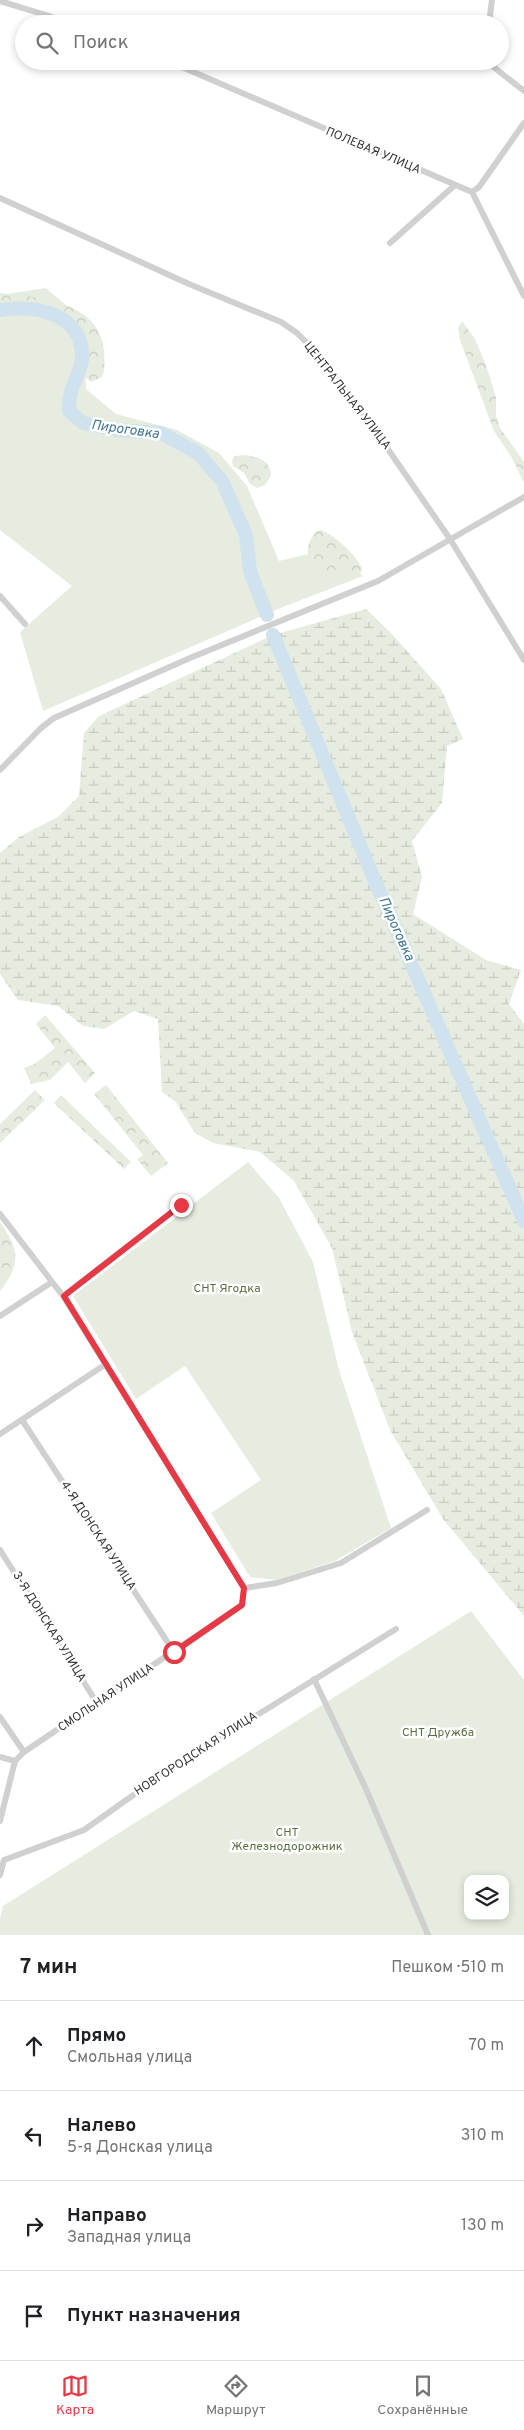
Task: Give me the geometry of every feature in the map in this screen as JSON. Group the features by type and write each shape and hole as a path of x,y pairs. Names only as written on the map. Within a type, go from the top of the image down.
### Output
{"street":[{"path":"0,0 47,15"},
{"path":"490,15 492,0"},
{"name":"ПОЛЕВАЯ УЛИЦА","path":"188,70 324,130 472,192"},
{"path":"497,70 524,91"},
{"path":"524,123 479,187 472,192 524,296"},
{"path":"390,243 455,185"},
{"name":"ЦЕНТРАЛЬНАЯ УЛИЦА","path":"0,198 189,284 281,322 297,333 315,351 383,442 450,539 524,660"},
{"path":"0,770 41,728 54,718 190,658 378,582 524,498"},
{"path":"0,596 25,624"},
{"path":"64,1296 181,1205"},
{"path":"0,1214 64,1296 244,1588 277,1583 341,1563 427,1510"},
{"path":"0,1316 52,1282"},
{"path":"0,1434 106,1364"},
{"name":"4-Я ДОНСКАЯ УЛИЦА","path":"22,1420 174,1652"},
{"name":"3-Я ДОНСКАЯ УЛИЦА","path":"0,1550 97,1703"},
{"name":"СМОЛЬНАЯ УЛИЦА","path":"15,1761 24,1752 242,1605 244,1588"},
{"name":"НОВГОРОДСКАЯ УЛИЦА","path":"0,1875 2,1859 84,1830 170,1769 396,1629"},
{"path":"314,1679 366,1789 428,1935"},
{"path":"0,1717 24,1752"},
{"path":"0,1757 15,1761 0,1821"}],"green space":[{"path":"46,288 84,321 86,389 116,414 177,430 219,453 247,486 279,561 324,550 363,576 283,607 43,711 20,632 72,586 0,530 0,295"},
{"path":"0,293 48,300 79,311 91,321 100,334 104,350 102,377 91,382 79,372 78,360 85,343 70,322 60,315 38,306 0,306"},
{"path":"462,321 475,339 487,368 496,397 496,416 500,428 524,462 524,483 512,458 494,431 460,340 458,328"},
{"path":"246,455 267,463 271,476 265,485 257,488 250,484 244,473 233,466 232,460 235,456"},
{"path":"321,530 339,541 355,557 362,568 361,573 357,577 329,575 315,568 311,563 308,557 309,544 317,531"},
{"path":"366,609 391,633 441,689 463,739 447,746 442,803 412,841 422,877 413,914 486,960 521,970 509,1004 524,1024 524,1616 443,1519 390,1430 352,1332 332,1248 294,1181 260,1152 213,1143 195,1133 175,1101 162,1092 158,1019 134,1011 104,1029 83,1026 58,1006 18,1000 0,974 0,853 19,837 58,817 79,796 84,733 99,716 273,635"},
{"path":"45,1015 95,1073 85,1083 68,1062 50,1080 31,1084 24,1068 36,1063 55,1048 36,1024"},
{"path":"106,1085 168,1163 151,1176 137,1159 143,1155 94,1094"},
{"path":"35,1090 45,1100 0,1143 0,1124"},
{"path":"61,1095 131,1162 124,1169 54,1103"},
{"name":"СНТ Ягодка","path":"248,1162 279,1198 313,1262 339,1370 391,1528 335,1561 277,1580 250,1577 211,1513 261,1480 185,1366 136,1399 73,1296"},
{"path":"0,1222 14,1248 15,1264 0,1291"},
{"path":"471,1611 524,1680 524,1935 0,1935 0,1919 3,1906"}],"waterway":[{"name":"Пироговка","path":"0,310 28,309 42,311 55,315 75,331 81,343 82,359 70,394 69,411 83,423 117,430 161,433 198,453 222,481 246,535 250,571 267,615"},
{"name":"Пироговка","path":"273,635 375,881 524,1221"}],"route":[{"path":"174,1652 242,1605 244,1588 64,1296 181,1205"}],"park label":[{"name":"СНТ Дружба","path":"438,1733"},
{"name":"СНТ Железнодорожник","path":"287,1840"}]}
